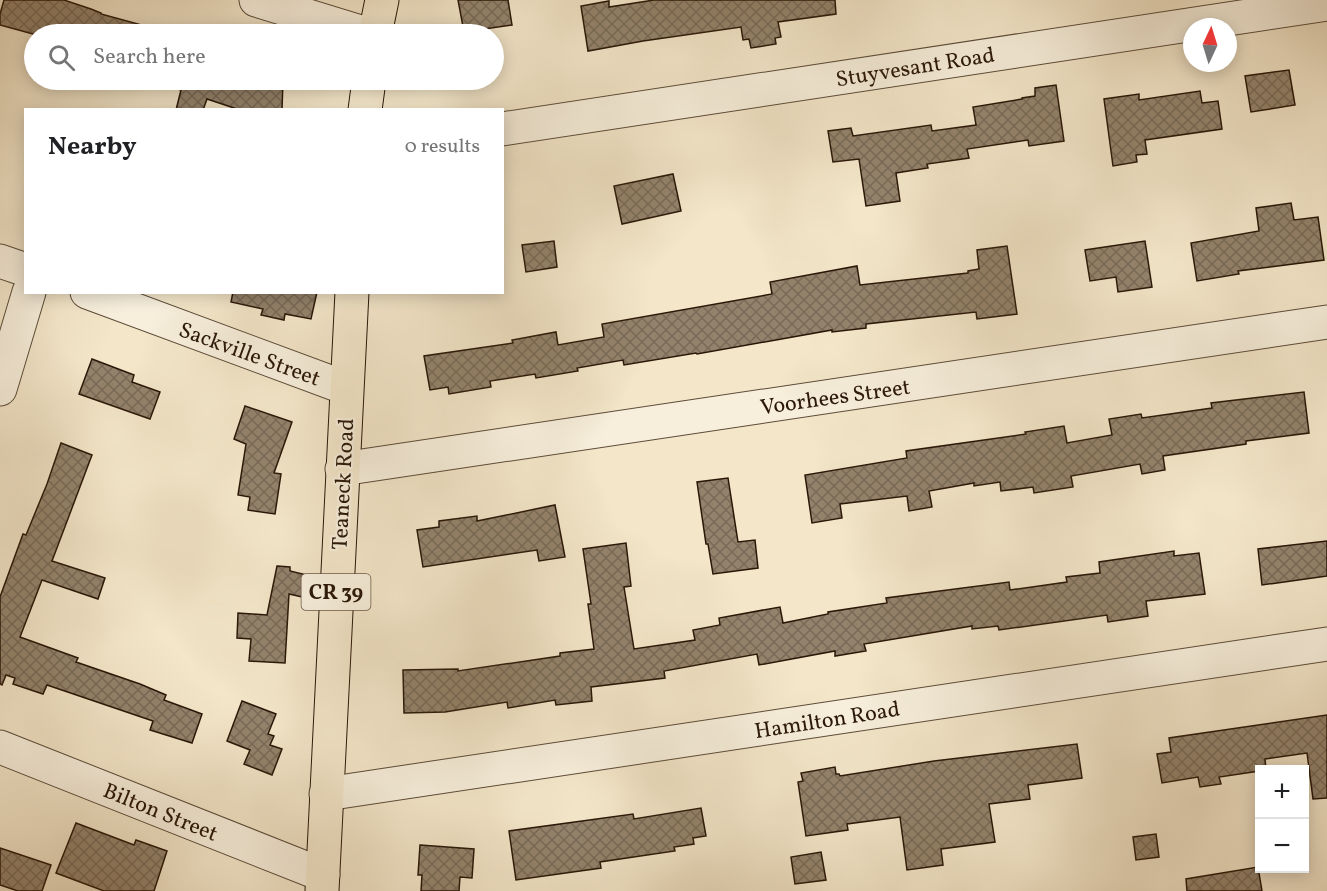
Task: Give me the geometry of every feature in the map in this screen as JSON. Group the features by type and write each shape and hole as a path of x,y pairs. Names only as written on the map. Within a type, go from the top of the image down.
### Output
{"main road":[{"path":"377,24 382,0"},
{"path":"365,108 368,90"},
{"name":"Teaneck Road","path":"322,883 352,294"}],"street":[{"path":"256,0 334,24"},
{"name":"Stuyvesant Road","path":"504,129 1327,4"},
{"path":"0,261 24,269"},
{"path":"0,389 28,294"},
{"name":"Sackville Street","path":"92,294 346,388"},
{"name":"Voorhees Street","path":"342,469 1327,322"},
{"name":"Hamilton Road","path":"326,794 1327,644"},
{"name":"Bilton Street","path":"0,747 322,883"}],"building":[{"path":"4,0 64,0 101,14 138,24 24,24 24,32 0,25"},
{"path":"458,0 508,0 512,25 462,24"},
{"path":"654,0 835,0 836,14 778,22 781,37 775,38 776,44 751,48 749,39 743,40 741,27 588,51 581,6 609,1 609,7"},
{"path":"1289,70 1295,105 1251,112 1245,76"},
{"path":"1056,85 1064,141 1029,146 1028,140 967,149 969,158 927,164 928,168 896,173 900,201 866,206 859,159 833,162 828,131 851,128 853,136 931,125 932,131 976,125 973,107 1035,96 1035,88"},
{"path":"181,90 283,90 282,108 234,108 207,99 204,108 176,108"},
{"path":"1200,91 1202,103 1218,101 1222,129 1145,140 1147,154 1136,155 1137,162 1113,166 1104,99 1139,94 1139,100"},
{"path":"673,174 681,211 622,224 614,186"},
{"path":"1291,203 1294,220 1318,217 1324,260 1238,271 1239,274 1197,281 1191,243 1259,231 1256,208"},
{"path":"554,241 557,267 526,272 522,245"},
{"path":"1145,241 1152,287 1118,292 1116,277 1090,281 1085,250"},
{"path":"1007,246 1017,314 977,319 976,312 866,324 866,328 832,332 832,330 697,354 624,365 623,360 536,378 535,374 490,381 491,387 449,394 448,387 430,390 424,356 513,343 512,340 556,332 558,345 604,337 602,324 772,294 770,282 857,266 860,285 968,273 968,271 979,269 977,250"},
{"path":"233,294 317,294 311,319 285,314 284,320 261,315 263,309 231,302"},
{"path":"92,359 134,375 132,382 160,392 150,419 79,394"},
{"path":"1304,392 1309,433 1246,441 1246,444 1163,456 1165,470 1142,474 1140,464 1071,476 1073,487 1034,493 1033,487 1001,491 1000,482 974,486 974,483 929,491 932,507 909,511 907,496 840,504 842,518 812,523 805,475 907,458 906,451 1026,434 1025,432 1064,426 1067,443 1112,435 1109,419 1141,414 1142,418 1212,408 1211,403"},
{"path":"245,406 292,422 274,473 281,474 275,514 248,510 250,497 238,495 246,444 234,439"},
{"path":"61,443 92,455 52,561 105,578 98,599 42,580 20,637 78,658 76,662 166,695 164,700 202,714 192,743 150,730 153,721 47,685 43,694 13,684 15,678 6,675 2,685 0,684 0,597 23,534 26,535 47,484"},
{"path":"728,478 738,542 755,540 758,568 713,574 697,482"},
{"path":"555,505 565,557 539,561 537,550 423,567 417,530 439,527 439,521 477,516 477,521"},
{"path":"1327,541 1327,576 1262,585 1258,549"},
{"path":"626,543 631,586 624,587 634,649 695,640 693,630 720,625 719,618 780,607 783,623 828,614 828,612 887,603 886,598 1009,582 1010,590 1067,582 1066,577 1100,573 1099,562 1174,551 1174,556 1199,553 1205,594 1146,601 1148,616 1108,622 1107,615 999,630 998,626 972,629 972,626 864,644 866,651 835,656 835,651 759,665 757,654 664,671 665,678 591,687 592,701 556,705 555,700 508,708 507,702 445,712 404,713 403,670 458,669 458,671 594,649 588,604 591,604 583,549"},
{"path":"277,566 290,567 290,571 311,576 307,598 289,594 285,663 249,661 251,639 237,638 238,613 267,615"},
{"path":"242,701 276,714 268,734 274,736 270,745 282,749 272,775 244,764 250,750 227,741"},
{"path":"1327,715 1327,798 1313,799 1307,753 1265,759 1266,765 1255,765 1255,772 1219,777 1221,784 1200,787 1198,777 1162,783 1157,754 1171,752 1169,738"},
{"path":"1077,744 1082,778 1028,785 1030,799 989,804 995,842 941,849 943,865 907,870 900,817 847,824 848,830 806,836 798,782 803,781 801,773 835,767 836,774 840,776 934,761"},
{"path":"701,808 706,836 693,838 694,844 674,847 675,851 600,862 601,868 516,880 509,831 633,814 634,819"},
{"path":"76,823 134,845 136,840 167,851 154,891 104,891 56,873"},
{"path":"1156,834 1159,857 1136,860 1133,837"},
{"path":"420,845 474,849 472,878 460,877 459,891 421,891 422,875 418,875"},
{"path":"0,848 51,865 42,891 18,891 0,885"},
{"path":"821,852 826,880 795,884 791,857"},
{"path":"1255,868 1255,873 1259,873 1262,891 1187,891 1186,879"}]}
